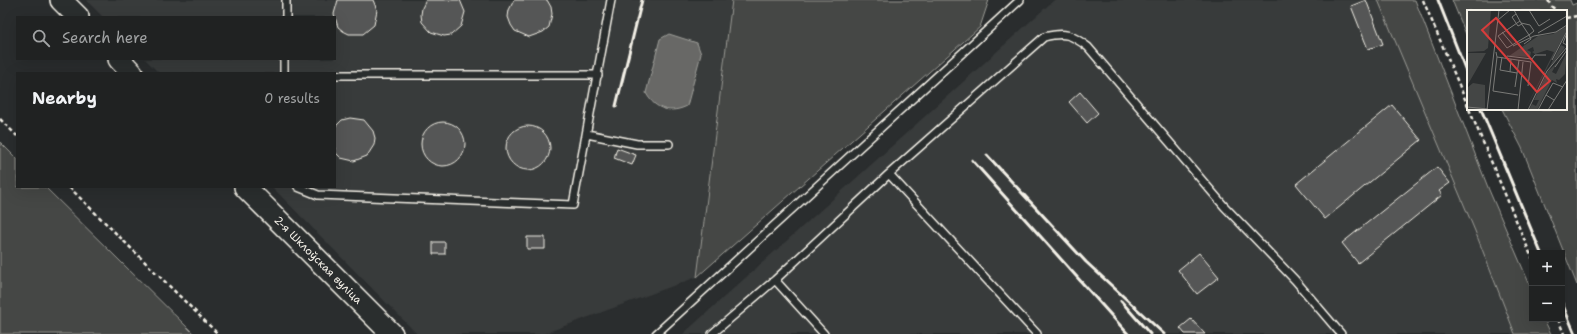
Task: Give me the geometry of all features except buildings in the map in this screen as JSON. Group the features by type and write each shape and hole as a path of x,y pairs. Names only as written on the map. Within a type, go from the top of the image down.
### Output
{"street":[{"path":"62,0 77,16"},
{"path":"120,60 131,72"},
{"name":"2-я Шклоўская вуліца","path":"246,188 392,334"}],"lane":[{"path":"286,0 286,16"},
{"path":"300,188 318,195 573,205 611,0"},
{"path":"656,334 1020,0"},
{"path":"712,334 775,280 889,174 1044,37 1062,33 1075,37 1088,47 1224,206 1294,280 1341,334"},
{"path":"284,60 284,72"},
{"path":"336,75 598,75"},
{"path":"587,134 637,144 669,144"},
{"path":"889,174 1037,334"},
{"path":"775,280 824,334"}],"path":[{"path":"1423,0 1467,103"},
{"path":"1548,0 1551,6 1556,10"},
{"path":"1567,18 1577,16"},
{"path":"1470,110 1529,251"},
{"path":"0,119 16,135"},
{"path":"70,188 218,334"},
{"path":"1559,322 1564,334"}],"shaded area":[{"path":"86,0 732,0 697,277 543,334 417,334 273,188 336,188 336,72 158,72 146,60 336,60 336,16 102,16"},
{"path":"732,0 989,0 980,27 697,277"},
{"path":"1054,0 1378,0 1458,187 1515,334 683,334"},
{"path":"1378,0 1415,0 1489,190 1529,283 1529,322 1545,322 1551,334 1515,334 1475,231"},
{"path":"1452,0 1570,0 1572,5 1577,3 1577,285 1565,255 1565,250 1563,250 1522,148 1503,110 1567,110 1567,10 1467,10 1467,37"},
{"path":"669,34 697,43 701,54 687,106 675,110 659,107 646,93 660,39"},
{"path":"0,142 16,158 16,188 46,188 194,334 0,334"}],"railway":[{"path":"616,106 642,0"},
{"path":"1438,0 1467,73"},
{"path":"1481,110 1540,250"},
{"path":"987,155 1086,262 1164,334"},
{"path":"972,160 1128,334"},
{"path":"1121,301 1150,334"},
{"path":"1565,310 1575,334"}]}
